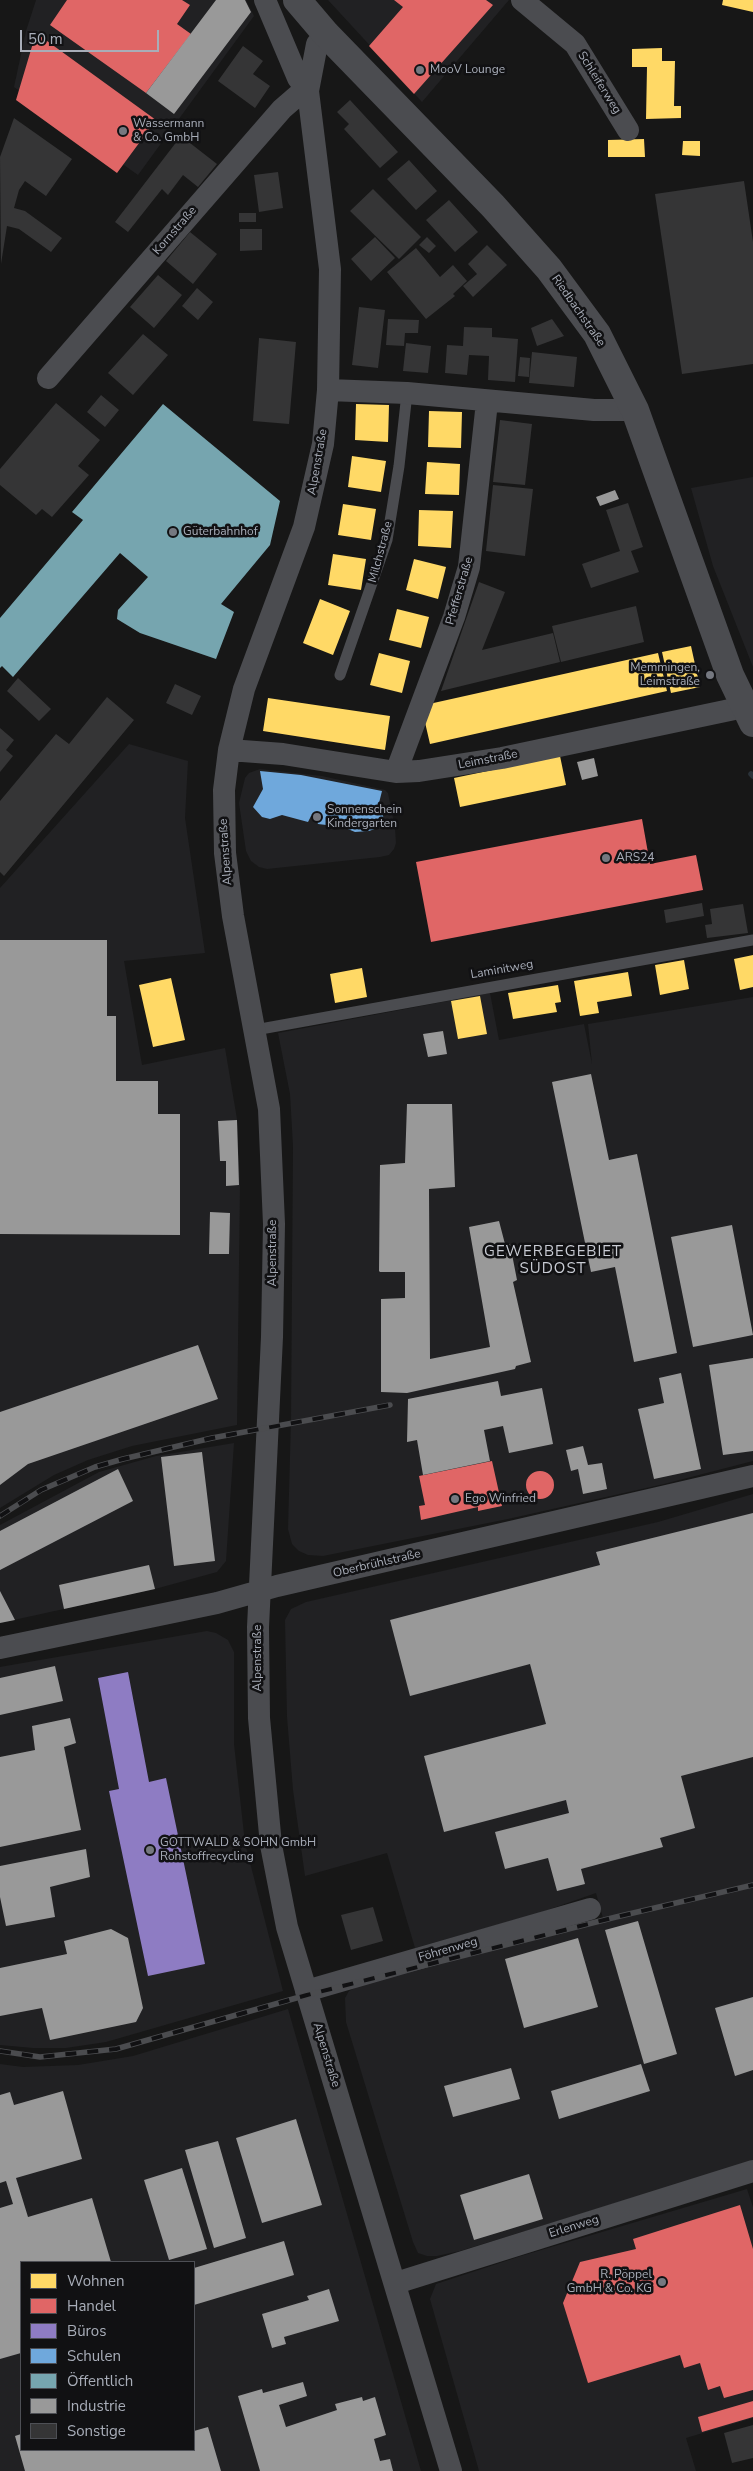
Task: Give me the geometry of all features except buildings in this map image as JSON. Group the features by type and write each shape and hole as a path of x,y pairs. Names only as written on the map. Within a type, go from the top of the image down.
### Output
{"street":[{"path":"265,0 298,78 308,91"},
{"name":"Riedbachstraße","path":"297,0 326,34 431,139 549,269 597,334 635,410 696,586 748,715"},
{"name":"Schleiferweg","path":"522,0 575,44 628,130"},
{"name":"Alpenstraße","path":"326,34 317,44 308,91 330,269 328,390 323,444 304,527 244,689 229,750 224,790 225,853 233,916 270,1109 274,1224 272,1337 258,1645 259,1718 266,1807 281,1901 306,1991 396,2283 451,2471"},
{"name":"Kornstraße","path":"48,378 282,109 297,96 308,91"},
{"path":"328,390 407,393 487,402 594,410 635,410"},
{"name":"Pfefferstraße","path":"396,772 454,617 469,567 487,402"},
{"name":"Leimstraße","path":"229,750 283,754 396,772 419,771 748,715"},
{"name":"Oberbrühlstraße","path":"0,1648 217,1602 260,1590 753,1476"},
{"name":"Föhrenweg","path":"306,1991 590,1909"},
{"name":"Erlenweg","path":"396,2283 753,2171"}],"lane":[{"name":"Milchstraße","path":"340,675 387,540 399,466 407,393"},
{"name":"Laminitweg","path":"255,1030 753,940"}],"shaded area":[{"name":"Wassermann & Co. GmbH","path":"36,0 246,0 254,16 138,175 14,87 26,31"},
{"name":"MooV Lounge","path":"328,0 509,0 422,102"},
{"path":"753,477 753,667 713,566 691,488"},
{"path":"129,744 188,761 185,818 205,953 124,961 142,1065 225,1048 237,1119 240,1184 237,1425 132,1446 88,1460 54,1475 0,1508 0,888"},
{"name":"Sonnenschein Kindergarten","path":"260,769 322,776 385,790 388,793 395,828 396,843 394,849 389,855 380,857 267,869 259,867 251,861 246,851 239,803 245,778 249,773"},
{"path":"490,993 499,1040 584,1024 592,1064 588,1024 753,997 753,1461 664,1484 508,1519 323,1556 308,1555 299,1551 292,1544 288,1529 291,1420 293,1146 290,1094 278,1033"},
{"path":"234,1443 226,1561 217,1572 155,1589 0,1623 0,1525 99,1472 156,1456"},
{"path":"753,1494 753,2161 460,2251 437,2256 427,2256 418,2253 413,2242 346,2022 345,1998 349,1991 358,1986 603,1918 596,1893 536,1914 415,1948 387,1853 305,1876 293,1790 287,1717 285,1620 291,1609 306,1602 658,1522"},
{"path":"207,1631 216,1633 228,1640 234,1652 234,1744 245,1843 283,1991 106,2042 66,2048 0,2045 0,1667"},
{"path":"288,2009 421,2471 0,2471 0,2064 23,2067 78,2065 133,2056"},
{"path":"747,2189 753,2207 753,2418 686,2438 696,2471 479,2471 430,2299 436,2284 521,2256"}],"railway":[{"path":"0,1516 41,1490 95,1467 123,1459 212,1438 390,1405"},
{"path":"0,2051 40,2057 116,2049 307,1995 616,1917 753,1885"}],"place":[{"name":"MooV Lounge","path":"420,70"},
{"name":"Wassermann & Co. GmbH","path":"123,131"},
{"name":"Güterbahnhof","path":"173,532"},
{"name":"Memmingen, Leimstraße","path":"710,675"},
{"name":"Sonnenschein Kindergarten","path":"317,817"},
{"name":"ARS24","path":"606,858"},
{"name":"Ego Winfried","path":"455,1499"},
{"name":"GOTTWALD & SOHN GmbH Rohstoffrecycling","path":"150,1850"},
{"name":"R. Pöppel GmbH & Co. KG","path":"662,2282"}],"district":[{"name":"GEWERBEGEBIET SÜDOST","path":"553,1260"}]}
